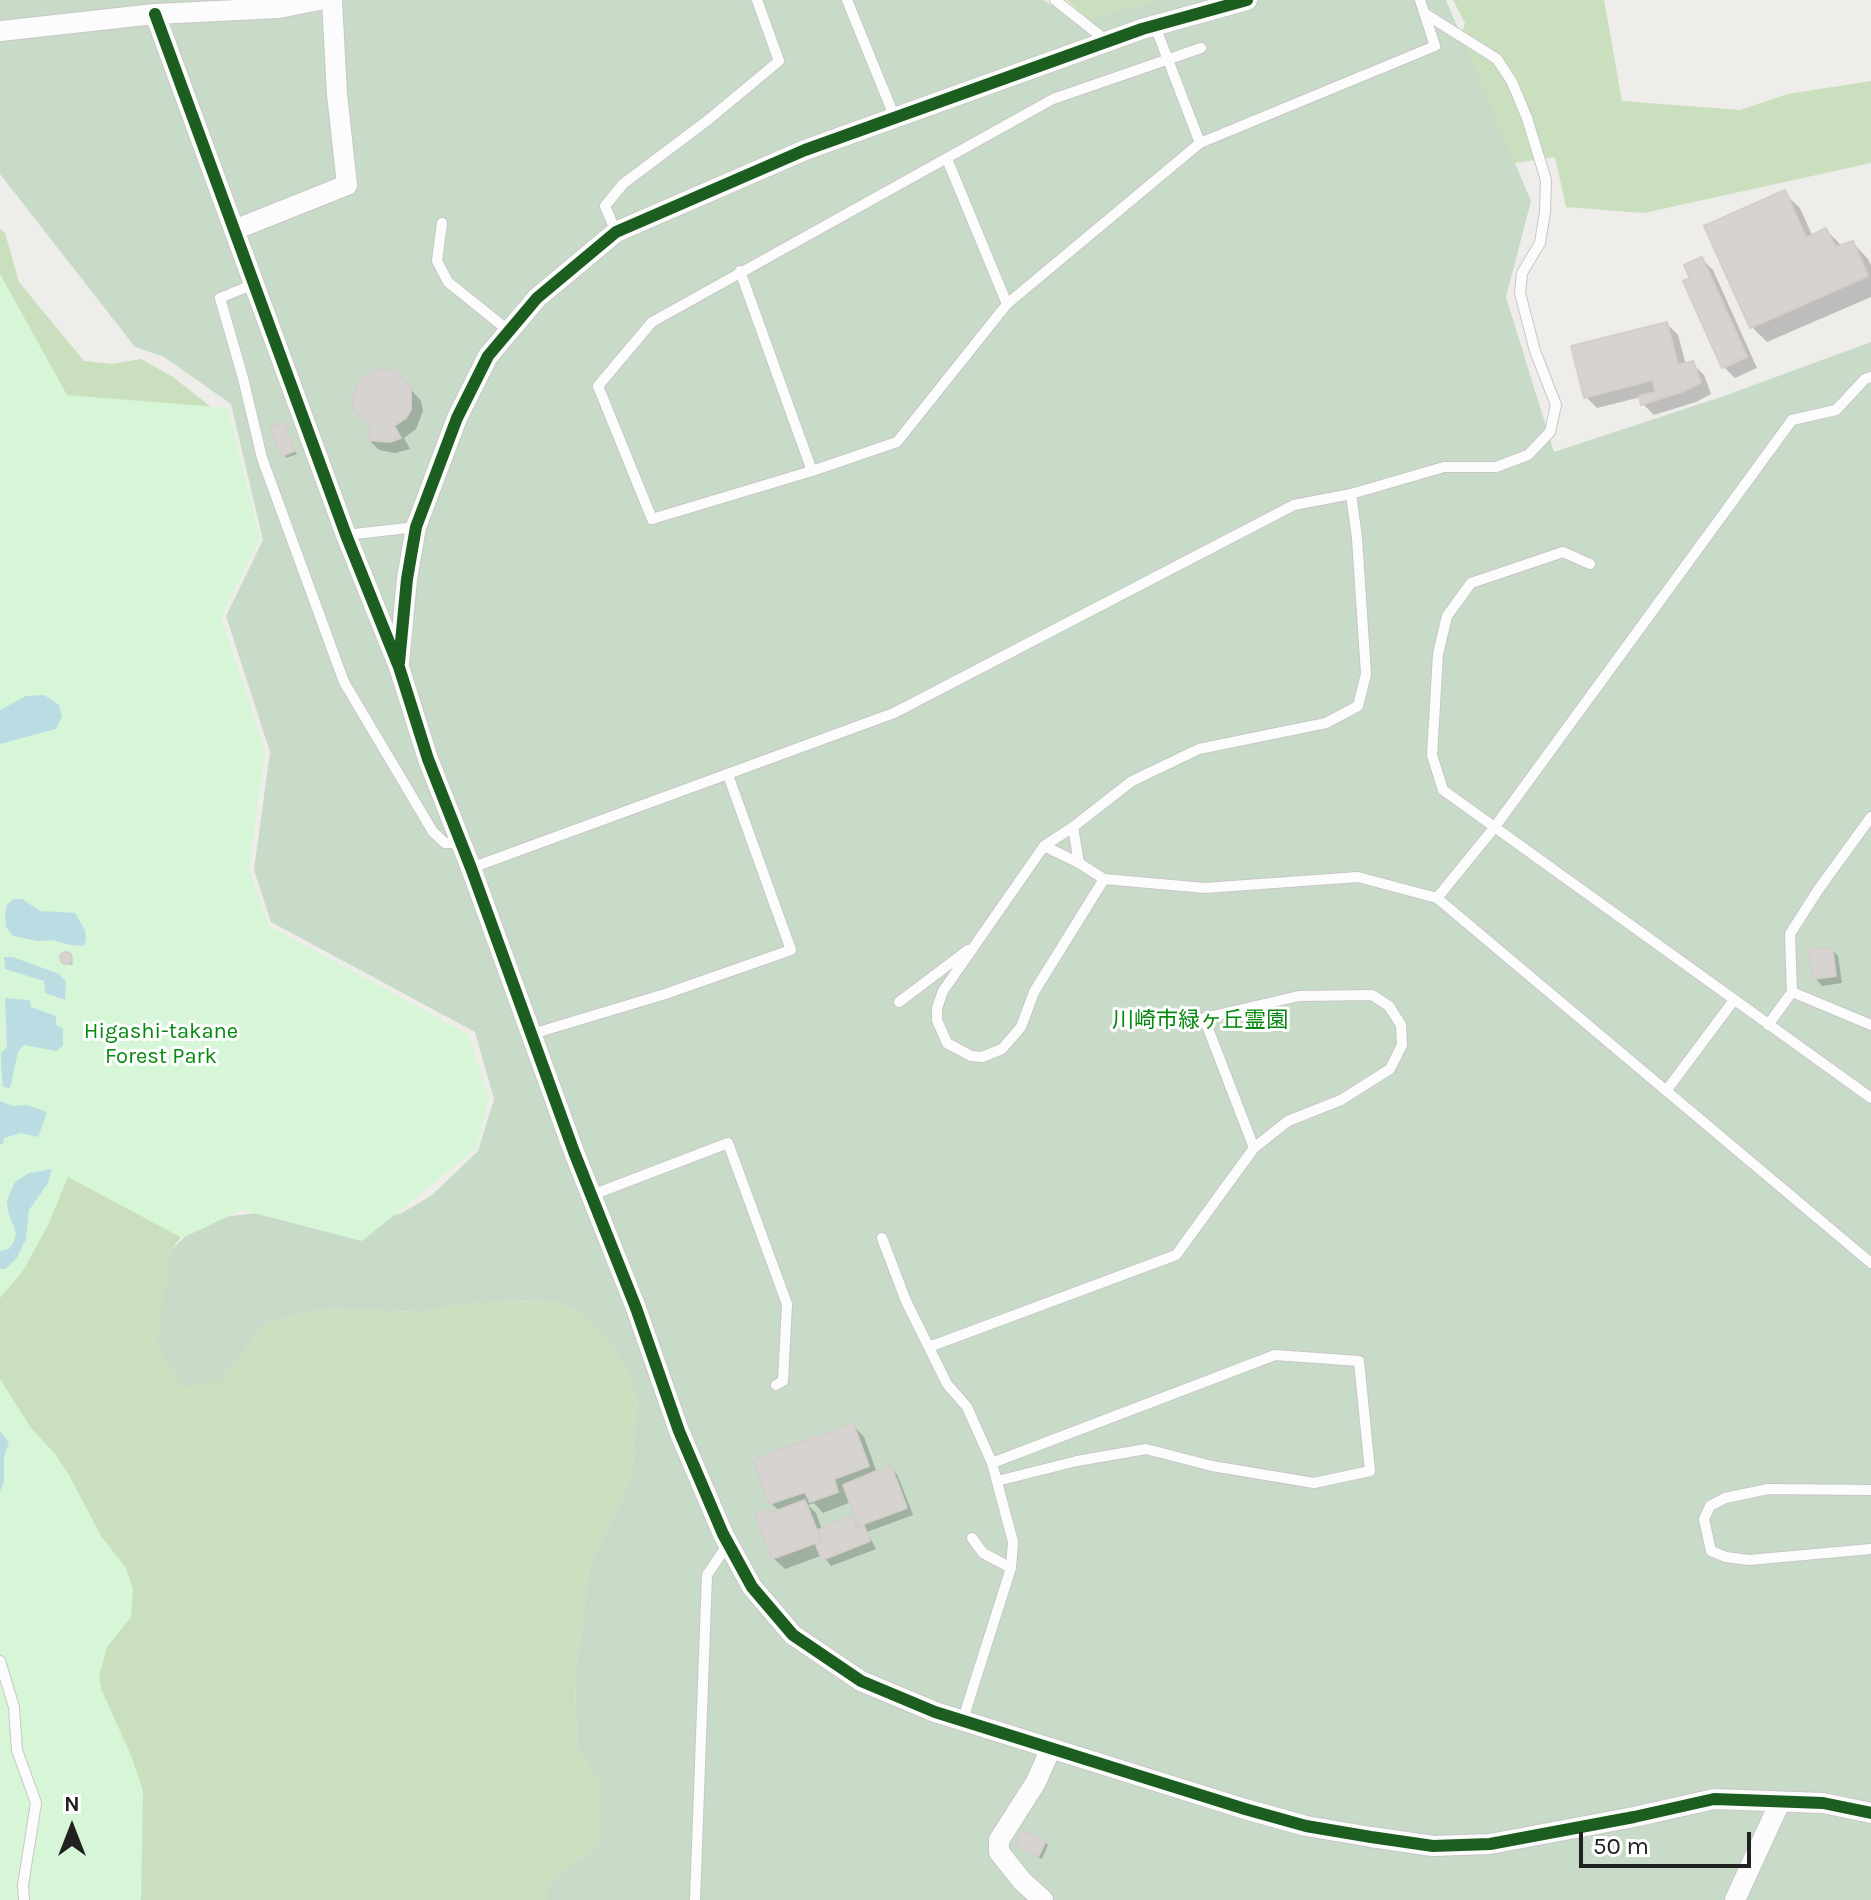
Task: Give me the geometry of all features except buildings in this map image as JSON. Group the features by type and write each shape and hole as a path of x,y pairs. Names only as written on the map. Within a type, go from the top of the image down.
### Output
{"street":[{"path":"0,31 155,14 279,8 319,0"},
{"path":"234,230 347,185 337,94 332,0"},
{"path":"399,667 407,579 416,527 457,418 488,356 537,298 616,232 805,150 1155,26 1247,0"},
{"path":"155,14 679,1431 728,1544 752,1587 793,1635 861,1681 935,1712 1306,1826 1433,1846 1490,1844 1714,1799 1823,1803 1871,1813"},
{"path":"1043,1900 1022,1881 999,1852 999,1840 1036,1782 1051,1748"},
{"path":"1735,1900 1780,1802"}],"lane":[{"path":"616,232 605,206 623,184 779,61 757,0"},
{"path":"847,0 895,118"},
{"path":"1055,0 1108,42"},
{"path":"1201,48 1053,99 652,322 598,386 652,519 897,442 1007,304 1200,143 1435,46 1420,0"},
{"path":"471,868 894,713 1294,505 1351,494 1444,467 1496,467 1528,455 1550,432 1556,405 1535,351 1520,293 1522,273 1540,243 1546,180 1527,118 1512,82 1497,59 1424,13"},
{"path":"1155,26 1200,143"},
{"path":"947,159 1007,304"},
{"path":"442,223 437,261 448,282 509,331"},
{"path":"740,271 812,471"},
{"path":"254,284 220,298 262,458 344,682 433,832 445,843 461,843"},
{"path":"1437,898 1494,828 1792,420 1836,410 1865,379 1871,377"},
{"path":"1104,879 1034,992 1021,1027 1002,1049 982,1057 971,1056 947,1043 937,1020 937,1008 943,991 1044,846 1132,781 1199,749 1326,723 1358,706 1366,674 1351,494"},
{"path":"346,535 416,527"},
{"path":"1590,564 1563,552 1471,583 1447,616 1438,654 1432,755 1443,790 1871,1098"},
{"path":"532,1034 665,994 791,950 728,775"},
{"path":"1768,1025 1792,992 1790,934 1871,817"},
{"path":"1073,827 1079,863"},
{"path":"1044,846 1104,879 1205,888 1358,877 1437,898 1871,1263"},
{"path":"899,1002 976,944"},
{"path":"1792,992 1871,1025"},
{"path":"929,1347 1176,1255 1254,1148 1288,1121 1341,1100 1390,1069 1402,1045 1401,1025 1389,1006 1372,995 1299,996 1204,1018 1254,1148"},
{"path":"1666,1091 1734,1000"},
{"path":"592,1195 728,1143 787,1304 783,1381 776,1385"},
{"path":"882,1238 906,1301 947,1384 967,1407 992,1463 1013,1542 1011,1568 963,1719"},
{"path":"992,1463 1275,1355 1359,1361 1370,1471 1314,1483 1212,1466 1146,1449 1077,1461 997,1481"},
{"path":"1871,1490 1768,1489 1725,1498 1710,1506 1704,1519 1711,1551 1726,1557 1749,1560 1871,1549"},
{"path":"972,1538 983,1553 1011,1568"},
{"path":"695,1900 707,1575 728,1544"},
{"path":"0,1661 14,1707 17,1750 36,1803 23,1885 24,1900"}],"green space":[{"name":"川崎市緑ヶ丘霊園","path":"0,0 1043,0 1079,22 1160,0 1446,0 1531,201 1506,297 1554,452 1724,396 1871,342 1871,1900 548,1900 548,1883 598,1845 599,1782 577,1748 575,1677 589,1567 631,1478 637,1402 627,1370 603,1334 578,1311 556,1301 479,1302 422,1312 323,1309 266,1323 223,1379 183,1388 157,1343 171,1250 204,1219 275,1211 358,1225 402,1213 432,1195 478,1151 494,1099 475,1032 271,922 254,870 270,752 226,616 263,540 231,404 164,357 135,347 0,174"},
{"path":"1067,0 1201,0 1102,33"},
{"path":"1453,0 1604,0 1622,101 1740,110 1788,94 1871,81 1871,163 1644,213 1566,207 1555,157 1397,181 1447,81 1465,23"},
{"path":"0,229 5,233 19,282 84,361 112,364 141,359 173,377 220,414 214,585 245,878 266,1201 199,1213 171,1250 167,1288 223,1379 266,1323 323,1309 422,1312 479,1302 556,1301 578,1311 603,1334 627,1370 637,1402 631,1478 589,1567 575,1677 577,1748 599,1782 598,1845 548,1883 548,1900 122,1900 0,1399"},
{"name":"Higashi-takane Forest Park","path":"0,274 67,395 228,408 260,538 221,617 265,752 249,870 269,926 468,1034 489,1097 477,1148 362,1241 242,1210 182,1238 68,1177 49,1223 23,1271 0,1298"},
{"path":"0,1379 31,1428 56,1455 69,1475 101,1536 126,1568 133,1589 131,1617 107,1647 99,1676 101,1689 131,1755 143,1791 141,1900 0,1900"}],"water":[{"path":"44,695 59,705 62,716 56,729 0,744 0,710 26,696"},
{"path":"13,899 22,899 40,911 75,913 85,930 84,946 13,936 6,927 5,916 7,905"},
{"path":"4,957 13,957 59,974 66,982 65,1000 45,993 44,981 5,969"},
{"path":"5,998 30,1000 31,1007 56,1016 56,1025 63,1029 63,1046 56,1051 24,1045 18,1052 10,1088 3,1087 1,1065 1,1053 7,1047"},
{"path":"0,1101 47,1112 38,1137 21,1133 4,1138 3,1144 0,1144"},
{"path":"52,1169 48,1183 29,1210 26,1239 16,1259 5,1269 0,1269 0,1251 9,1249 16,1233 7,1200 15,1182 29,1173"},
{"path":"0,1431 9,1442 0,1491"}],"cycle path":[{"path":"399,663 407,579 416,527 457,418 488,356 537,298 616,232 805,150 1142,29 1247,0"},
{"path":"155,14 679,1431 723,1534 752,1587 793,1635 861,1681 935,1712 1245,1809 1306,1826 1371,1837 1433,1846 1490,1844 1714,1799 1823,1803 1871,1813"}]}
